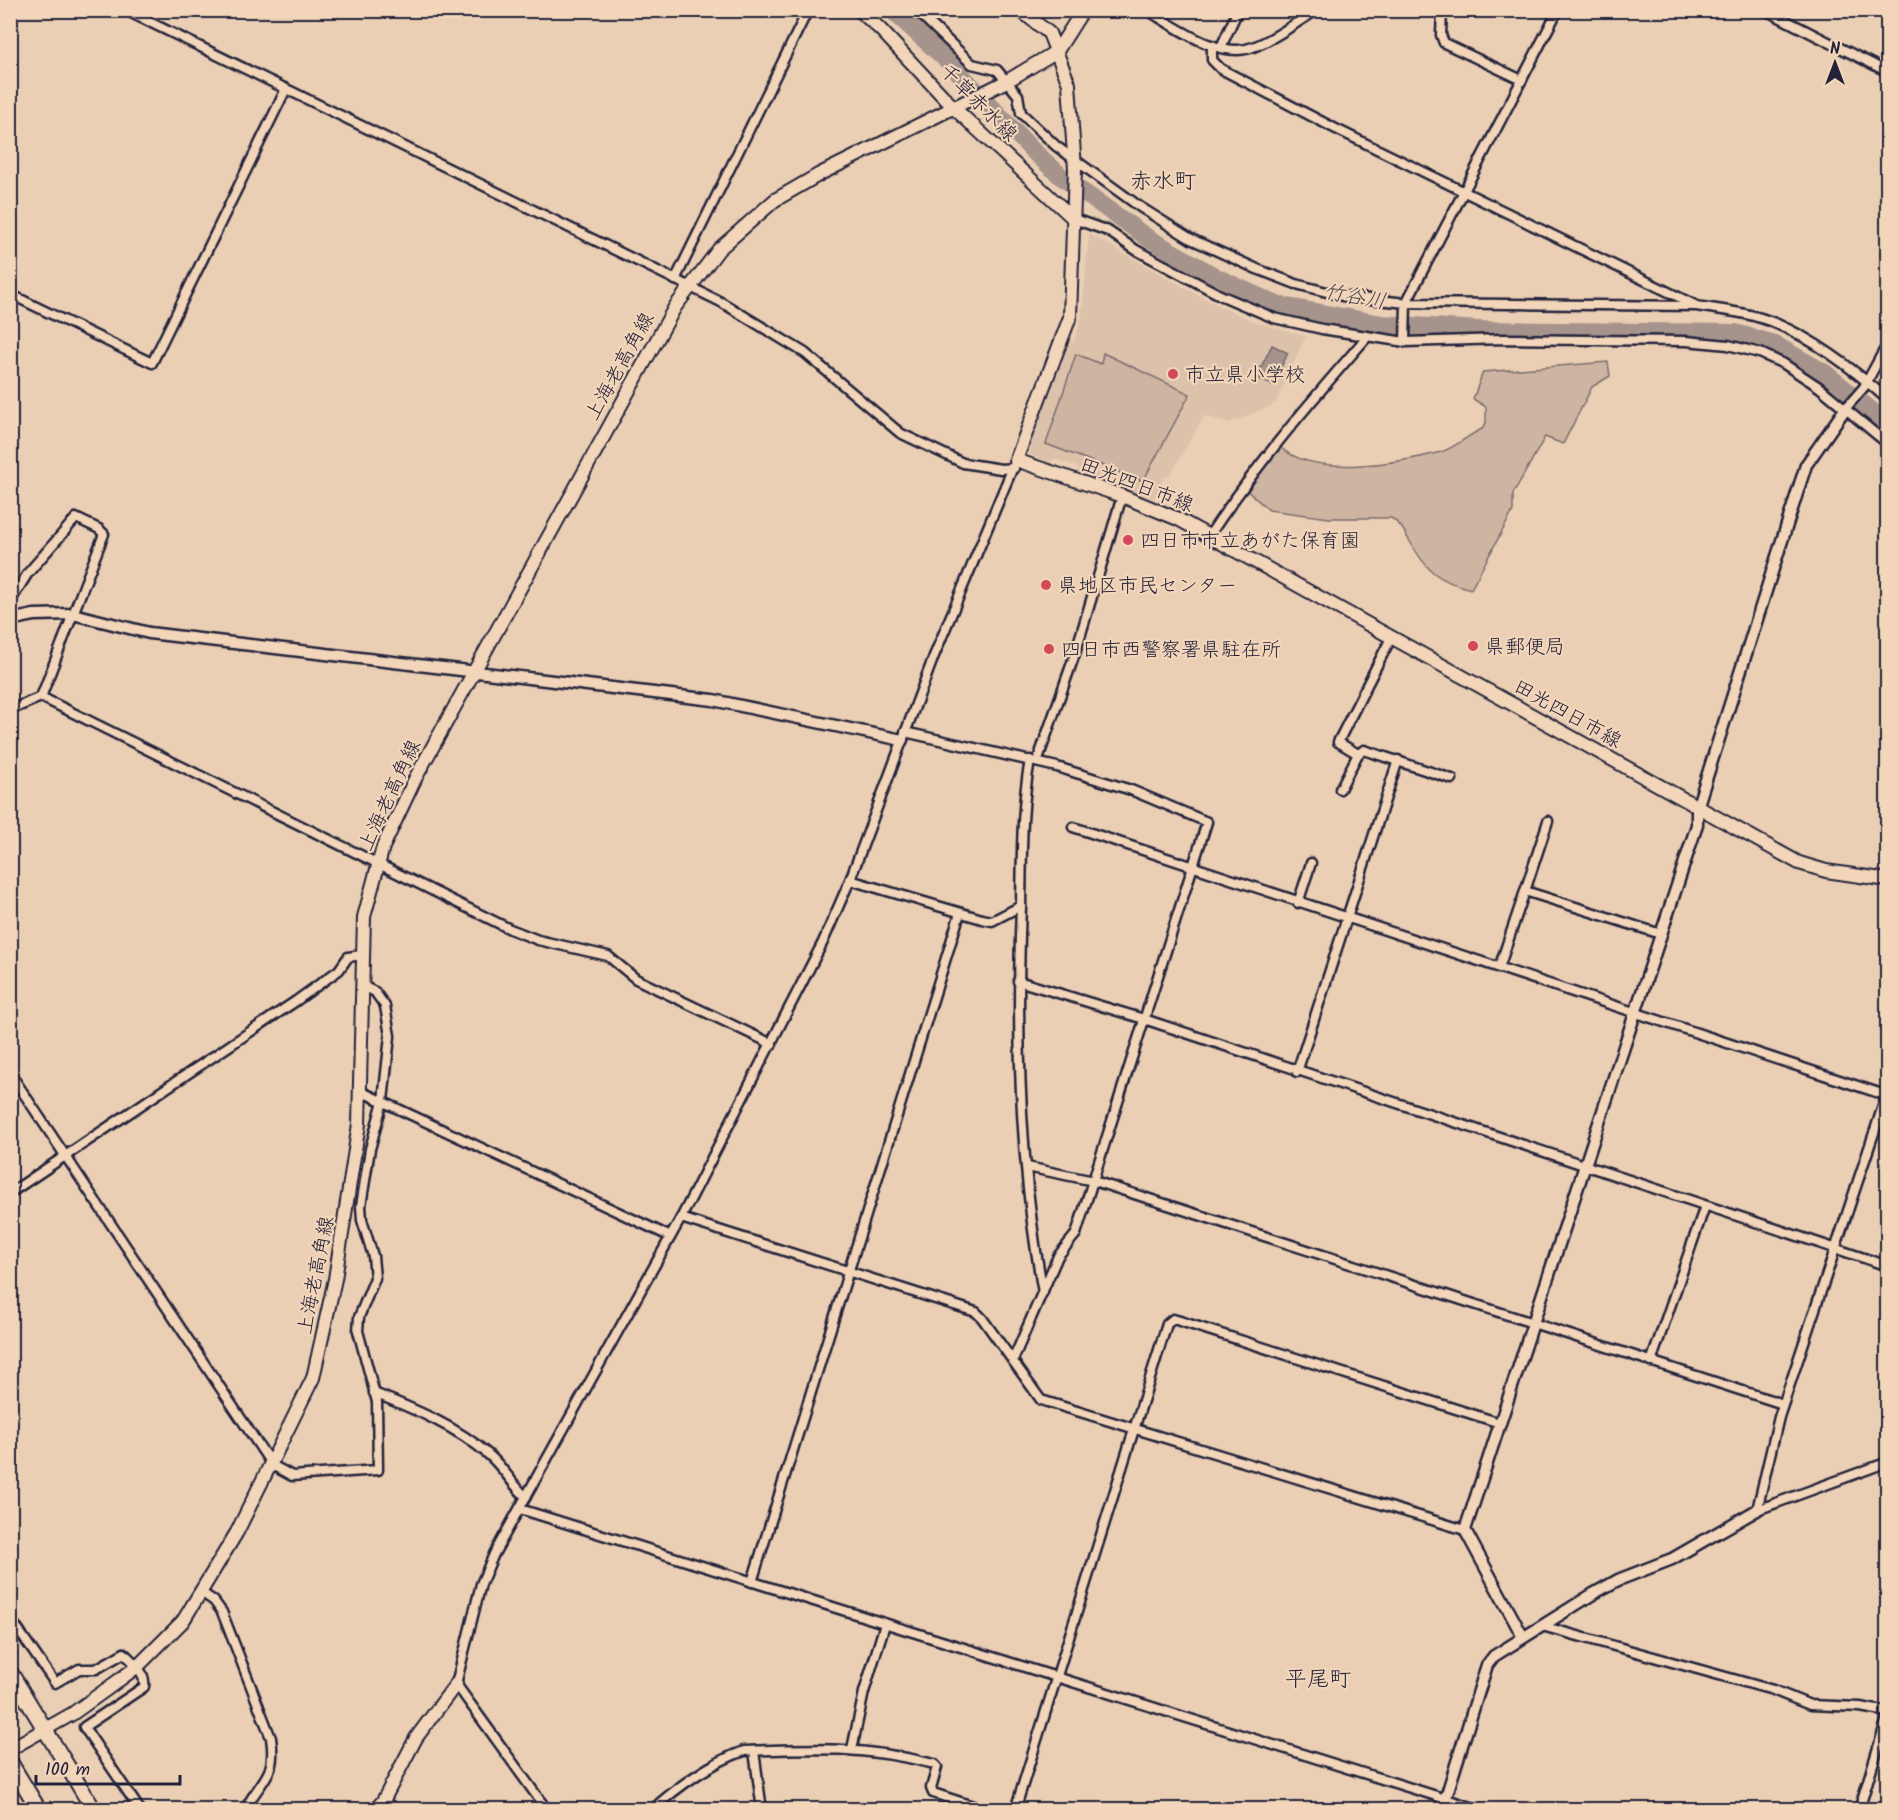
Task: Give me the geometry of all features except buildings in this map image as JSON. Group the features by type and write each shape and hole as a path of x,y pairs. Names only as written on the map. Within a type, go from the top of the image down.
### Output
{"highway":[{"path":"10,1672 94,1809"},
{"path":"10,1762 39,1809"}],"main road":[{"name":"千草赤水線","path":"859,10 1074,214"},
{"path":"1015,464 1071,317 1075,164 1072,95 1057,51 1048,33 1020,10"},
{"name":"上海老高角線","path":"10,1749 72,1714 138,1666 183,1622 272,1465 313,1378 349,1198 360,1091 364,917 378,862 396,816 656,340 689,287 725,243 775,200 820,174 1006,82 1057,51 1083,10"},
{"name":"田光四日市線","path":"1015,464 1122,496 1178,519 1799,863 1826,871 1887,880"},
{"path":"379,1805 416,1738 456,1684"}],"street":[{"path":"125,10 757,322 805,353 900,433 963,463 1001,469 1015,464"},
{"path":"675,280 808,10"},
{"path":"916,10 972,64 997,70 1018,95 1021,113 1036,130 1075,164 1191,239 1257,269 1296,284 1342,296 1406,303 1696,306 1742,313 1777,324 1810,342 1887,400"},
{"path":"1147,10 1216,46 1237,50 1252,48 1317,10"},
{"path":"1238,10 1216,46 1212,60 1221,69 1464,193 1696,306"},
{"path":"1297,10 1306,16"},
{"path":"1442,10 1441,36 1444,43 1522,80"},
{"path":"1405,339 1406,303 1558,10"},
{"path":"1765,10 1887,72"},
{"path":"10,294 152,363 286,89"},
{"path":"1074,214 1220,295 1274,318 1367,337 1686,341 1728,345 1760,353 1784,364 1847,407 1887,444"},
{"path":"1209,536 1239,491 1295,418 1367,337"},
{"path":"1465,1530 1696,825 1697,808 1806,465 1847,407 1866,385 1887,344"},
{"path":"547,1809 456,1684 481,1584 494,1554 681,1218 823,942 850,880 934,656 1015,464"},
{"path":"1043,1293 1027,1167 1019,1077 1020,841 1024,792 1075,654 1122,496"},
{"path":"10,602 28,573 76,518 99,529 104,534 104,540 41,697 10,710"},
{"path":"10,620 34,615 73,614 149,633 713,700 1034,761 1131,790 1207,822 1076,1234 1058,1256 1013,1360"},
{"path":"1358,754 1338,742 1392,636"},
{"path":"41,697 510,929 538,940 608,956 636,979 772,1044"},
{"path":"1340,789 1358,754 1364,750 1452,778"},
{"path":"1297,1072 1398,760"},
{"path":"1499,968 1548,821"},
{"path":"1073,827 1635,1014 1887,1094 1783,1404 1757,1510"},
{"path":"1298,903 1311,863"},
{"path":"850,880 992,921 1021,906"},
{"path":"1525,891 1661,934"},
{"path":"752,1582 960,913"},
{"path":"10,1193 296,1001 339,970 348,957 362,955"},
{"path":"1018,981 1144,1019 1297,1072 1887,1266"},
{"path":"10,1073 272,1465 292,1476 378,1470 377,1402 358,1331 359,1317 375,1278 373,1256 362,1220 361,1206 370,1149 383,1101 389,1060 388,1023 385,1006 375,992 363,986"},
{"path":"360,1091 669,1236"},
{"path":"1027,1167 1094,1181 1783,1404"},
{"path":"1651,1362 1705,1206"},
{"path":"681,1218 976,1312 1041,1400 1465,1530 1523,1637"},
{"path":"1015,1809 1167,1324 1173,1319 1500,1423"},
{"path":"374,1393 412,1408 461,1434 491,1456 526,1497"},
{"path":"1443,1804 1487,1665 1504,1648 1618,1580 1672,1559 1757,1510 1887,1462"},
{"path":"520,1509 1056,1678 1443,1804 1481,1809"},
{"path":"201,1592 214,1601 222,1612 271,1738 274,1758 268,1776 245,1809"},
{"path":"10,1618 55,1683 79,1669 96,1669 124,1653 138,1666 145,1679 144,1687 84,1727 140,1809"},
{"path":"852,1749 864,1692 885,1624"},
{"path":"1542,1626 1773,1690 1810,1705 1860,1707 1887,1713 1859,1809"},
{"path":"652,1809 695,1778 735,1755 754,1751 811,1747 852,1749 903,1756 934,1764 937,1767 931,1788 933,1793 985,1809"},
{"path":"754,1751 762,1809"},
{"path":"379,1805 397,1809"}],"shaded area":[{"name":"市立県小学校","path":"1089,234 1205,299 1255,322 1306,336 1275,404 1230,423 1204,416 1170,475 1164,477 1154,499 1080,473 1078,467 1055,459 1047,462 1028,454 1068,342 1074,343 1082,314"},
{"path":"1272,345 1288,353 1272,385 1256,377"},
{"path":"1103,353 1190,394 1143,481 1046,444 1076,354 1101,364"},
{"path":"1608,362 1610,376 1592,387 1563,444 1545,437 1513,494 1513,511 1471,589 1441,578 1427,567 1402,528 1391,518 1329,518 1269,510 1244,488 1280,447 1295,457 1335,465 1381,463 1446,450 1482,429 1486,423 1486,407 1473,399 1483,372"}],"waterway":[{"name":"竹谷川","path":"892,10 948,61 1031,149 1062,177 1148,238 1218,278 1277,305 1382,324 1480,330 1735,333 1774,344 1825,373 1888,424"}],"place":[{"name":"市立県小学校","path":"1173,374"},
{"name":"四日市市立あがた保育園","path":"1128,540"},
{"name":"県地区市民センター","path":"1046,585"},
{"name":"県郵便局","path":"1473,646"},
{"name":"四日市西警察署県駐在所","path":"1049,649"}],"district":[{"name":"赤水町","path":"1163,180"},
{"name":"平尾町","path":"1318,1678"}]}
